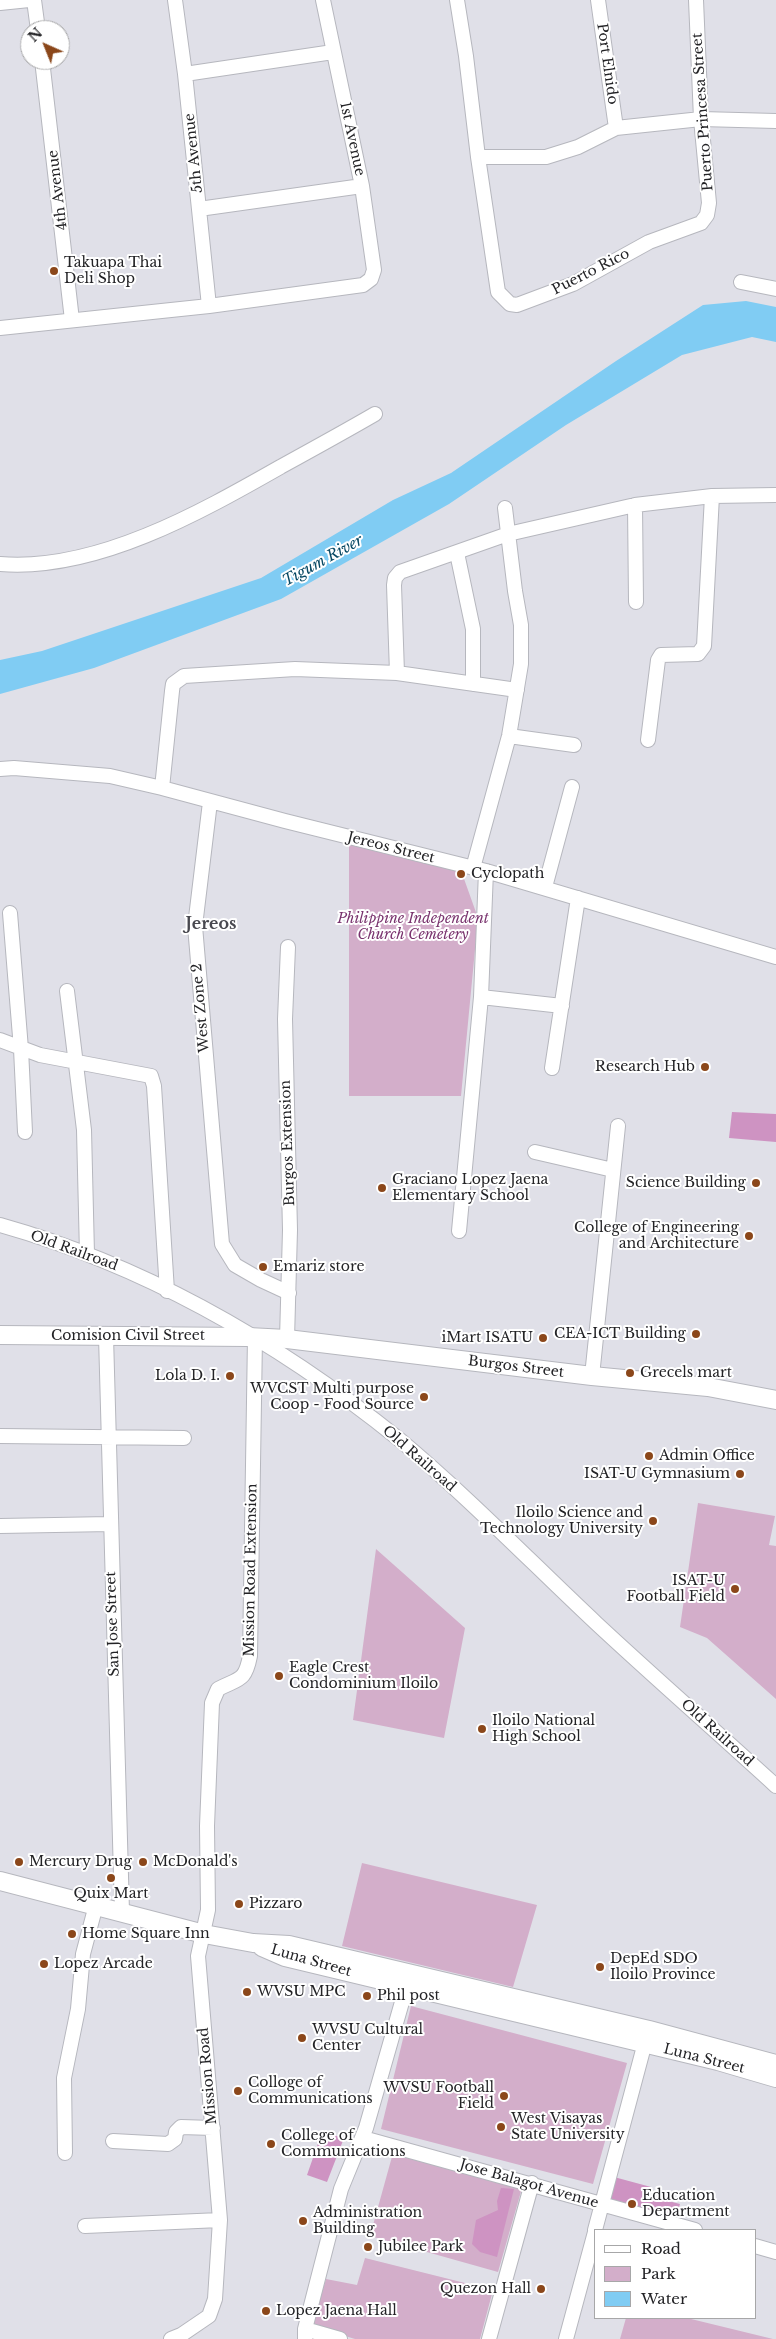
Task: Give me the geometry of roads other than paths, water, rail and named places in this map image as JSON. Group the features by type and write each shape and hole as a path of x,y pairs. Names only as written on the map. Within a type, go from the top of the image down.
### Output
{"main road":[{"name":"Comision Civil Street","path":"0,1335 255,1337"},
{"name":"Burgos Street","path":"255,1337 287,1339 592,1376 708,1387 776,1400"},
{"name":"Luna Street","path":"0,1880 204,1934 253,1943 285,1957 406,1980 647,2037 776,2064"},
{"name":"Luna Street","path":"647,2037 776,2078"}],"street":[{"path":"0,3 29,0"},
{"path":"34,0 37,20"},
{"name":"5th Avenue","path":"175,0 185,74 209,306"},
{"name":"1st Avenue","path":"209,306 363,285 371,279 374,270 362,186 323,0"},
{"name":"Puerto Rico","path":"457,0 498,292 510,304 517,305 573,284 648,242 701,223"},
{"name":"Port Elnido","path":"598,0 616,128"},
{"name":"Puerto Princesa Street","path":"696,0 701,119 709,203 707,215 701,223"},
{"path":"185,74 333,52"},
{"name":"4th Avenue","path":"43,70 72,320"},
{"path":"478,157 546,157 578,147 616,128 701,119 776,121"},
{"path":"199,209 362,186"},
{"path":"741,282 776,289"},
{"path":"0,328 209,306"},
{"path":"0,564 47,564 92,553 150,534 224,499 375,414"},
{"path":"397,673 395,578 400,572 508,534 635,505 712,496 776,495"},
{"path":"648,740 658,660 661,655 698,654 704,646 712,496"},
{"path":"635,505 636,602"},
{"path":"459,1231 482,997 480,869 509,736 521,664 521,625 505,508"},
{"path":"457,553 473,629 474,684"},
{"path":"162,788 172,691 178,679 184,676 295,669 397,673 517,690"},
{"path":"509,736 574,746"},
{"name":"Jereos Street","path":"0,769 14,768 110,776 162,788 210,802 480,869 776,958"},
{"path":"545,888 572,787"},
{"name":"West Zone 2","path":"210,802 195,926 218,1215 222,1244 235,1265 289,1293"},
{"path":"552,1068 578,898"},
{"path":"10,913 21,1049 25,1132"},
{"name":"Burgos Extension","path":"287,1339 290,1179 285,1019 288,947"},
{"path":"67,991 84,1130 87,1254"},
{"path":"482,997 562,1006"},
{"path":"0,1040 21,1049 77,1063 151,1076 154,1086 167,1291"},
{"path":"592,1376 618,1126"},
{"path":"535,1152 613,1170"},
{"name":"Old Railroad","path":"0,1225 87,1254 167,1291 255,1337 350,1402 400,1441 455,1489 598,1625 776,1786"},
{"name":"San Jose Street","path":"106,1336 122,1912"},
{"name":"Mission Road Extension","path":"204,1934 208,1910 207,1826 212,1703 218,1689 239,1681 245,1676 250,1656 255,1337"},
{"path":"0,1436 184,1438"},
{"path":"0,1526 110,1524"},
{"path":"65,2153 64,2078 78,2009 83,1954 96,1905"},
{"name":"Mission Road","path":"171,2339 181,2335 209,2316 215,2299 220,2220 198,1956 204,1934"},
{"path":"340,2339 305,2334 341,2190 362,2138 406,1980"},
{"path":"596,2229 647,2037"},
{"path":"113,2142 168,2144 176,2139 176,2132 181,2127 213,2128"},
{"name":"Jose Balagot Avenue","path":"362,2138 532,2183 602,2205 692,2229"},
{"path":"489,2339 532,2183"},
{"path":"85,2226 220,2220"},
{"path":"566,2339 594,2235"},
{"path":"756,2246 776,2252"}],"water":[{"name":"Tigum River","path":"746,301 776,307 776,342 752,337 682,355 566,425 449,504 281,599 94,668 0,694 0,660 42,651 261,578 393,500 451,473 616,361 703,305"}],"place":[{"name":"Takuapa Thai Deli Shop","path":"54,271"},
{"name":"Cyclopath","path":"461,874"},
{"name":"Research Hub","path":"705,1067"},
{"name":"Science Building","path":"756,1183"},
{"name":"Graciano Lopez Jaena Elementary School","path":"382,1188"},
{"name":"College of Engineering and Architecture","path":"749,1236"},
{"name":"Emariz store","path":"263,1267"},
{"name":"CEA-ICT Building","path":"696,1334"},
{"name":"iMart ISATU","path":"543,1338"},
{"name":"Grecels mart","path":"630,1373"},
{"name":"Lola D. I.","path":"230,1376"},
{"name":"WVCST Multi purpose Coop - Food Source","path":"424,1397"},
{"name":"Admin Office","path":"649,1456"},
{"name":"ISAT-U Gymnasium","path":"740,1474"},
{"name":"Iloilo Science and Technology University","path":"653,1521"},
{"name":"ISAT-U Football Field","path":"735,1589"},
{"name":"Eagle Crest Condominium Iloilo","path":"279,1676"},
{"name":"Iloilo National High School","path":"482,1729"},
{"name":"Mercury Drug","path":"19,1862"},
{"name":"McDonald's","path":"143,1862"},
{"name":"Quix Mart","path":"111,1878"},
{"name":"Pizzaro","path":"239,1904"},
{"name":"Home Square Inn","path":"72,1934"},
{"name":"Lopez Arcade","path":"44,1964"},
{"name":"DepEd SDO Iloilo Province","path":"600,1967"},
{"name":"WVSU MPC","path":"247,1992"},
{"name":"Phil post","path":"367,1996"},
{"name":"WVSU Cultural Center","path":"302,2038"},
{"name":"Colloge of Communications","path":"238,2091"},
{"name":"WVSU Football Field","path":"504,2096"},
{"name":"West Visayas State University","path":"501,2127"},
{"name":"College of Communications","path":"271,2144"},
{"name":"Education Department","path":"632,2204"},
{"name":"Administration Building","path":"303,2221"},
{"name":"Jubilee Park","path":"368,2247"},
{"name":"Quezon Hall","path":"541,2289"},
{"name":"Lopez Jaena Hall","path":"266,2311"}],"district":[{"name":"Jereos","path":"211,924"}],"park label":[{"name":"Philippine Independent Church Cemetery","path":"413,928"}]}
